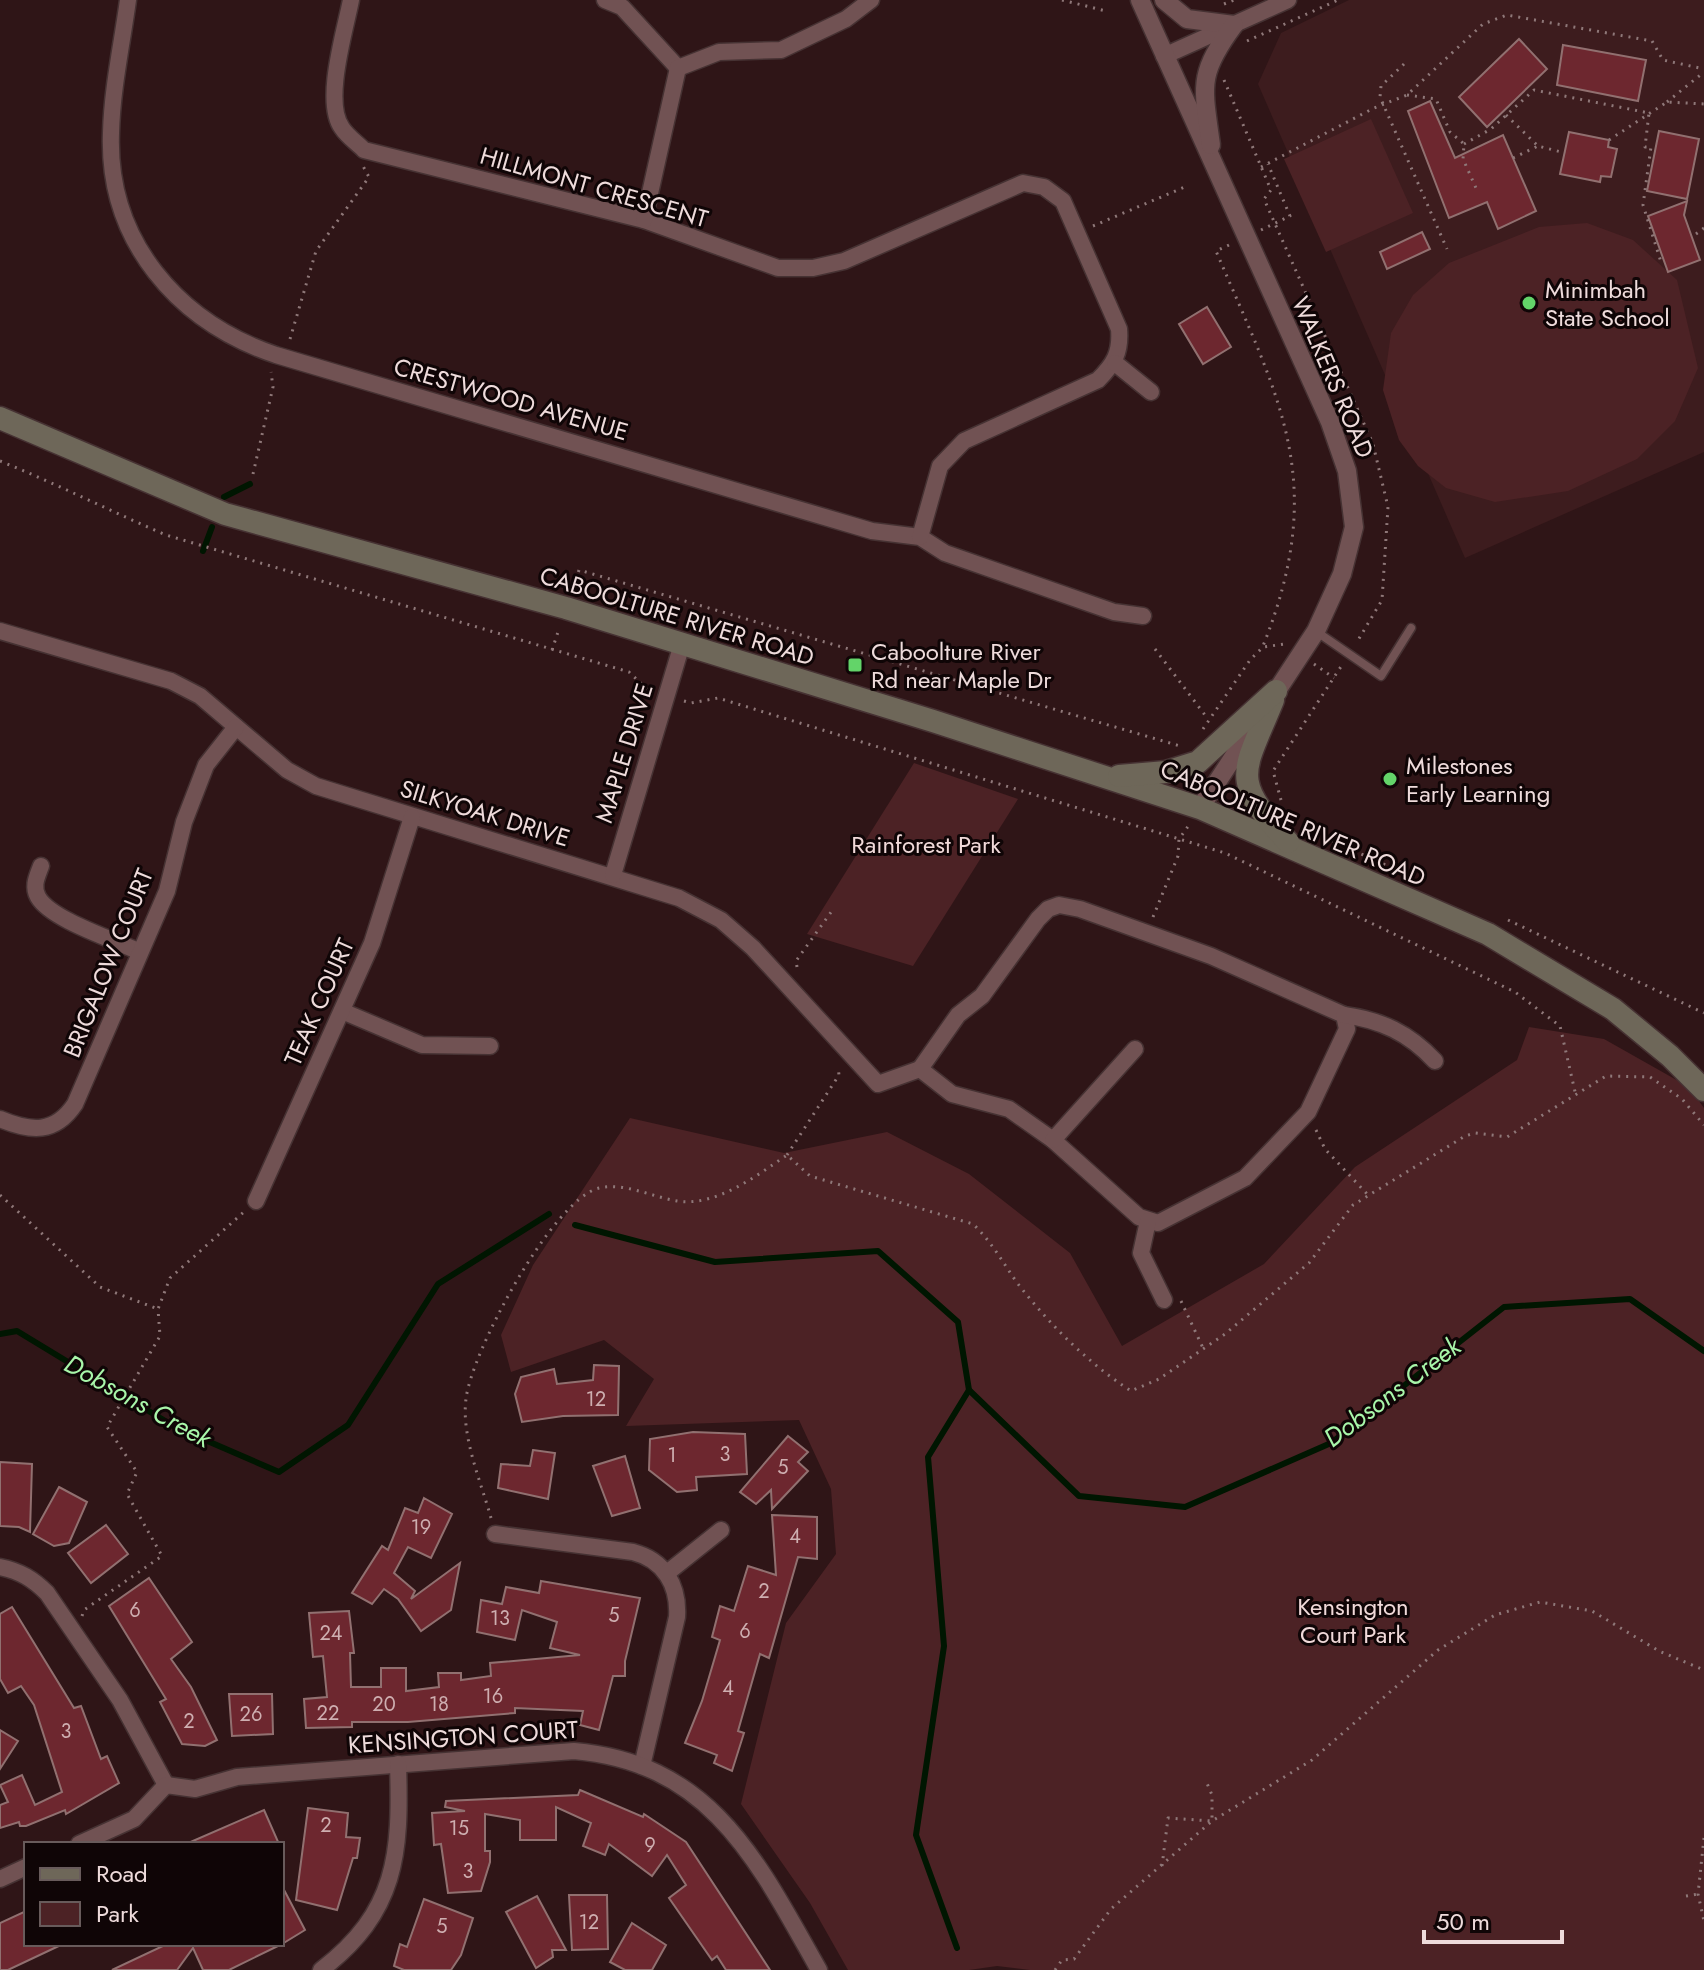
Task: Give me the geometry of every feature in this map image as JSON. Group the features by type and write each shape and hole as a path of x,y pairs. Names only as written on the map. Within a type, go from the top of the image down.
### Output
{"main road":[{"name":"CABOOLTURE RIVER ROAD","path":"0,418 225,514 682,644 1200,808 1488,934 1613,1009 1670,1056 1704,1090"},
{"path":"1110,777 1166,772 1198,762 1276,691"},
{"path":"1276,691 1247,764 1246,784 1253,800 1293,848"}],"street":[{"name":"CRESTWOOD AVENUE","path":"128,0 111,133 122,208 134,239 155,273 206,323 245,345 291,360 872,531 920,537 945,553 1114,612 1143,616"},
{"path":"351,0 335,89 335,111 341,127 364,150"},
{"path":"605,0 622,7 678,68"},
{"path":"678,68 719,52 781,50 846,19 871,0"},
{"name":"WALKERS ROAD","path":"1140,0 1330,422 1347,471 1354,527 1342,574 1316,631 1200,808"},
{"path":"1164,0 1187,19 1234,25"},
{"path":"1164,56 1288,0"},
{"path":"1213,164 1204,77 1213,53 1234,25"},
{"path":"644,220 678,68"},
{"name":"HILLMONT CRESCENT","path":"364,150 644,220 778,268 813,268 844,261 1023,183 1044,187 1063,201 1119,329 1121,347 1115,363"},
{"path":"920,537 940,466 964,441 1098,380 1115,363 1151,392"},
{"name":"SILKYOAK DRIVE","path":"0,631 171,681 200,696 287,770 316,786 613,875 679,898 721,920 753,948 878,1084 920,1069"},
{"name":"MAPLE DRIVE","path":"613,875 682,644"},
{"name":"BRIGALOW COURT","path":"0,1119 30,1129 54,1125 65,1118 75,1104 167,891 184,822 206,765 236,727"},
{"name":"TEAK COURT","path":"256,1201 372,943 412,817"},
{"path":"41,866 35,885 38,898 54,913 140,952"},
{"path":"1344,1015 1347,1029 1308,1112 1245,1178 1165,1221 1148,1221 1053,1140 996,1103 952,1094 920,1069 958,1015 982,996 1048,909 1059,905 1147,932 1344,1015 1397,1029 1418,1043 1435,1061"},
{"path":"342,1011 422,1045 490,1046"},
{"path":"1053,1140 1135,1049"},
{"path":"1148,1221 1141,1253 1164,1300"},
{"path":"667,1573 721,1530"},
{"path":"495,1534 633,1552 646,1555 667,1573 678,1601 677,1617 642,1766"},
{"path":"0,1567 14,1570 35,1581 120,1700 166,1785 134,1819 83,1842"},
{"name":"KENSINGTON COURT","path":"166,1785 195,1789 237,1777 574,1751 618,1758 687,1788 725,1823 790,1920 819,1970"},
{"path":"321,1970 343,1953 369,1924 385,1896 396,1864 400,1827 398,1764"},
{"path":"0,1879 24,1868"}],"lane":[{"path":"1316,631 1381,676 1411,628"}],"path":[{"path":"1062,0 1106,11"},
{"path":"1239,47 1338,0"},
{"path":"1261,167 1407,95 1483,24 1507,15 1652,41 1663,60 1704,71"},
{"path":"1404,64 1381,86 1383,105 1447,249"},
{"path":"1220,71 1271,190 1264,199 1373,444 1388,507 1382,600 1273,771 1283,808"},
{"path":"1609,140 1667,102 1704,71"},
{"path":"1464,144 1506,115 1534,90 1649,113"},
{"path":"1407,95 1436,99 1450,132 1464,144"},
{"path":"1667,102 1704,104"},
{"path":"1649,113 1645,147 1651,147 1643,205 1661,262"},
{"path":"1506,115 1538,146 1565,153"},
{"path":"1464,144 1463,159 1476,188"},
{"path":"1513,158 1538,146"},
{"path":"290,339 316,251 369,177 363,171 364,150"},
{"path":"1202,730 1250,660 1263,647 1289,575 1296,514 1294,464 1282,406 1216,251 1290,216 1268,164"},
{"path":"1078,232 1187,186"},
{"path":"1696,234 1704,228"},
{"path":"253,474 273,387 272,368"},
{"path":"0,461 74,491 98,506 166,535 629,672 649,691"},
{"path":"573,589 579,570 1189,746"},
{"path":"552,650 559,629"},
{"path":"1263,647 1286,644 1334,678"},
{"path":"1155,649 1209,720"},
{"path":"684,701 718,698 1225,853 1515,992 1560,1026 1576,1096"},
{"path":"1147,932 1178,856 1179,839 1200,808"},
{"path":"1301,827 1401,872"},
{"path":"798,970 796,961 834,908"},
{"path":"1501,917 1704,1013"},
{"path":"495,1534 467,1429 465,1400 473,1369 528,1257 579,1201 599,1188 625,1189 680,1201 710,1198 755,1177 787,1155 839,1075 836,1059"},
{"path":"787,1155 810,1176 973,1224 992,1243 1018,1283 1071,1342 1105,1374 1131,1391 1159,1379 1225,1334 1309,1263 1353,1205 1465,1136 1475,1133 1507,1137 1606,1076 1650,1077 1682,1099 1704,1125"},
{"path":"1308,1112 1325,1149 1368,1195"},
{"path":"0,1195 100,1287 158,1309"},
{"path":"73,1633 84,1610 162,1556 127,1494 137,1472 107,1427 160,1336 158,1309 170,1278 256,1201"},
{"path":"1055,1970 1062,1960 1074,1959 1111,1909 1212,1821 1312,1760 1438,1650 1495,1615 1540,1602 1592,1611 1659,1651 1704,1670"},
{"path":"1206,1781 1212,1795 1212,1821"},
{"path":"1162,1866 1168,1818 1212,1821"},
{"path":"1704,1838 1698,1894 1704,1921"},
{"path":"1686,1896 1698,1894"}],"shaded area":[{"name":"Minimbah State School","path":"1349,0 1704,0 1704,452 1465,558 1258,84 1281,33"}],"green space":[{"path":"1371,119 1413,213 1326,252 1284,159"},
{"path":"1587,223 1633,240 1677,280 1698,368 1675,421 1637,459 1568,491 1495,502 1446,488 1418,466 1399,440 1383,390 1391,333 1413,295 1449,263 1539,227"},
{"name":"Rainforest Park","path":"914,763 1018,799 913,966 807,934"},
{"name":"Kensington Court Park","path":"1529,1027 1604,1039 1689,1087 1704,1108 1704,1970 1030,1970 997,1966 969,1970 848,1970 810,1903 741,1804 786,1623 836,1554 831,1489 799,1420 626,1426 654,1379 604,1340 511,1372 501,1335 533,1265 630,1118 784,1153 887,1132 969,1174 1070,1253 1122,1346 1264,1264 1355,1167 1517,1060"}],"building":[{"path":"1519,39 1547,69 1487,127 1459,97"},
{"path":"1563,45 1646,60 1638,101 1557,85"},
{"path":"1430,101 1455,158 1503,135 1536,211 1498,229 1487,202 1449,218 1408,111"},
{"path":"1659,131 1699,139 1687,199 1647,191"},
{"path":"1569,132 1609,140 1608,147 1617,149 1611,177 1601,176 1600,182 1560,174"},
{"path":"1687,201 1684,215 1700,260 1668,272 1648,216"},
{"path":"1422,232 1430,249 1387,269 1380,252"},
{"path":"1207,307 1231,347 1203,364 1179,324"},
{"path":"594,1365 619,1366 618,1415 563,1416 522,1422 515,1394 521,1377 554,1369 557,1384 593,1380"},
{"path":"693,1432 745,1434 747,1474 696,1477 697,1490 677,1492 649,1470 650,1439"},
{"path":"788,1436 808,1452 798,1462 808,1471 772,1509 771,1490 756,1504 740,1492"},
{"path":"533,1450 555,1453 548,1499 498,1488 501,1464 530,1466"},
{"path":"625,1456 640,1508 612,1516 593,1466"},
{"path":"0,1462 32,1464 30,1532 19,1527 0,1526"},
{"path":"59,1487 87,1502 69,1543 54,1546 33,1534"},
{"path":"424,1498 452,1514 431,1558 408,1547 394,1573 415,1591 411,1599 460,1563 451,1610 421,1631 398,1599 384,1589 372,1604 352,1593 382,1546 388,1550 405,1508 418,1513"},
{"path":"772,1515 817,1517 817,1559 798,1557 769,1658 760,1654 738,1731 744,1733 732,1771 714,1763 717,1755 685,1743 702,1701 720,1640 712,1637 720,1606 734,1611 748,1566 776,1575"},
{"path":"106,1525 128,1554 91,1583 68,1553"},
{"path":"149,1578 192,1642 171,1659 191,1687 217,1740 205,1746 182,1744 160,1702 166,1699 109,1606"},
{"path":"541,1581 640,1598 625,1661 625,1676 613,1676 599,1730 580,1725 583,1711 515,1708 515,1713 408,1722 352,1722 352,1727 306,1728 304,1699 327,1697 323,1656 313,1657 309,1613 349,1611 354,1653 350,1653 351,1687 381,1687 381,1668 406,1668 406,1691 439,1687 438,1673 461,1673 461,1680 491,1676 490,1663 580,1655 550,1648 557,1622 522,1610 515,1640 477,1632 481,1600 502,1604 506,1587 539,1593"},
{"path":"12,1607 74,1708 81,1706 101,1759 107,1756 119,1783 66,1814 65,1810 26,1826 20,1826 19,1822 0,1828 0,1805 8,1802 0,1785 22,1775 35,1805 62,1792 34,1705 21,1686 8,1693 0,1679 0,1614"},
{"path":"229,1694 272,1694 273,1734 232,1736"},
{"path":"0,1730 18,1741 0,1769"},
{"path":"580,1790 643,1817 644,1814 686,1842 770,1970 726,1970 717,1956 712,1960 669,1898 686,1885 667,1855 652,1876 609,1844 605,1855 583,1846 591,1823 556,1807 556,1840 520,1840 520,1820 485,1814 485,1851 490,1851 490,1862 481,1891 448,1893 441,1844 434,1845 432,1813 465,1811 445,1807 446,1801 578,1795"},
{"path":"308,1808 348,1813 346,1837 360,1838 357,1858 353,1858 337,1910 296,1900"},
{"path":"264,1810 278,1842 191,1842"},
{"path":"284,1890 305,1930 284,1943"},
{"path":"569,1895 607,1895 608,1949 572,1950"},
{"path":"537,1896 566,1950 552,1950 553,1957 536,1968 506,1912"},
{"path":"424,1899 473,1918 461,1955 451,1970 404,1970 394,1966 400,1944 407,1947"},
{"path":"24,1912 24,1946 59,1946 8,1970 0,1970 0,1923"},
{"path":"632,1923 666,1945 652,1970 625,1970 610,1962"},
{"path":"163,1946 278,1946 229,1970 203,1970 193,1948 177,1970 112,1970"}],"waterway":[{"path":"224,497 250,484"},
{"path":"203,551 212,527"},
{"name":"Dobsons Creek","path":"0,1334 17,1331 175,1427 279,1472 348,1425 438,1284 549,1214"},
{"name":"Dobsons Creek","path":"575,1225 715,1262 878,1251 958,1322 969,1390 1079,1496 1185,1507 1331,1443 1504,1307 1630,1299 1704,1351"},
{"path":"957,1948 916,1835 944,1646 928,1457 969,1390"}],"place":[{"name":"Minimbah State School","path":"1529,303"},
{"name":"Caboolture River Rd near Maple Dr","path":"855,665"},
{"name":"Milestones Early Learning","path":"1390,779"}]}
